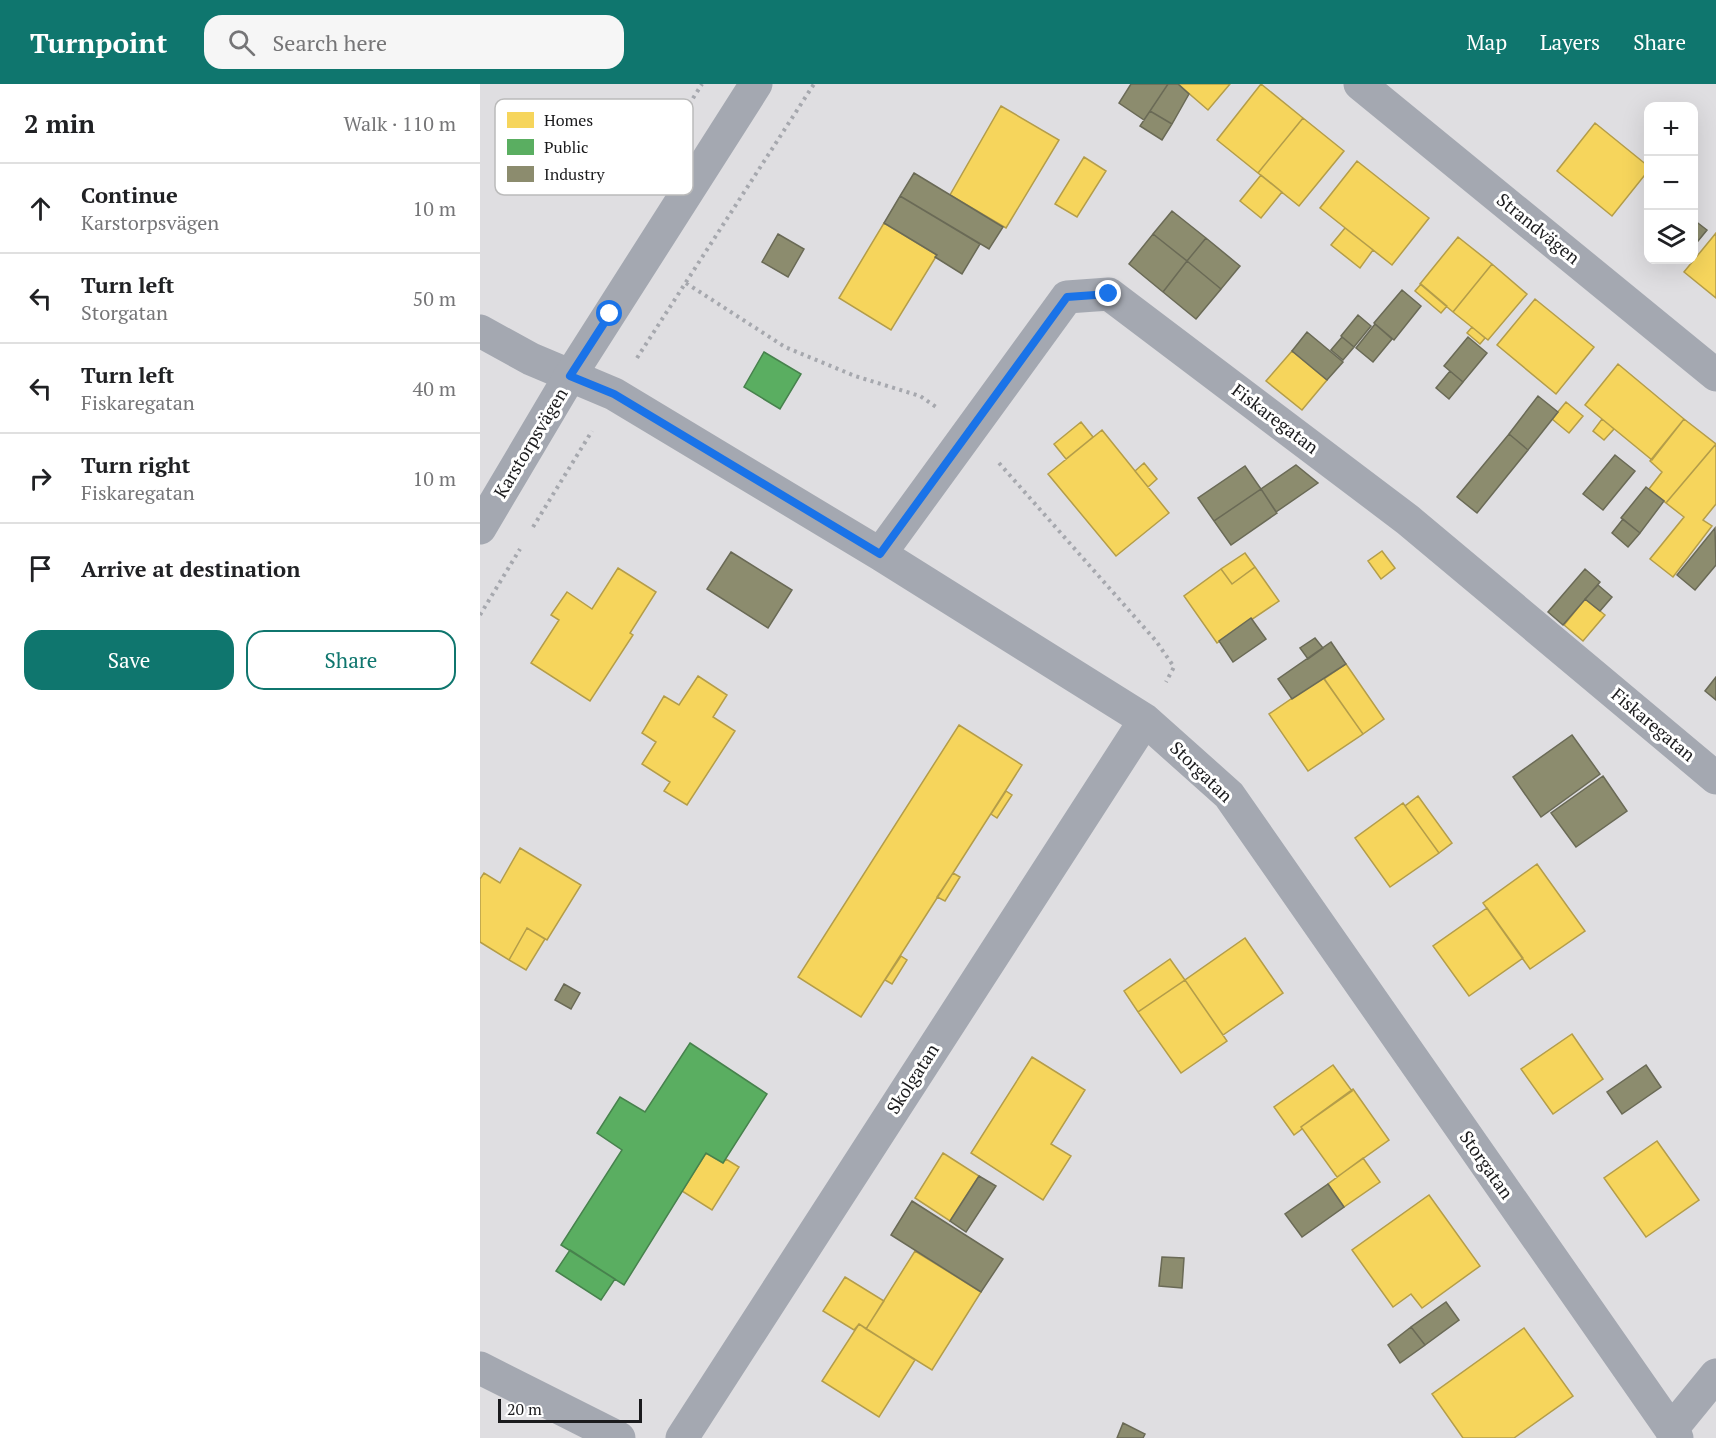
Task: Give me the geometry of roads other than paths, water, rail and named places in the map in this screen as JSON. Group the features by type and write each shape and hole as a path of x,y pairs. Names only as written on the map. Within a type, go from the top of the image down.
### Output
{"street":[{"name":"Karstorpsvägen","path":"693,183 756,84"},
{"name":"Strandvägen","path":"1360,84 1716,375"},
{"name":"Karstorpsvägen","path":"480,528 570,376 685,195"},
{"name":"Fiskaregatan","path":"880,554 1067,297 1109,294 1408,520 1716,778"},
{"name":"Storgatan","path":"480,331 531,359 614,394 880,554 1145,720 1229,795 1674,1434"},
{"name":"Skolgatan","path":"682,1438 1145,720"},
{"path":"480,1368 619,1438"},
{"path":"1674,1434 1716,1376"}]}
